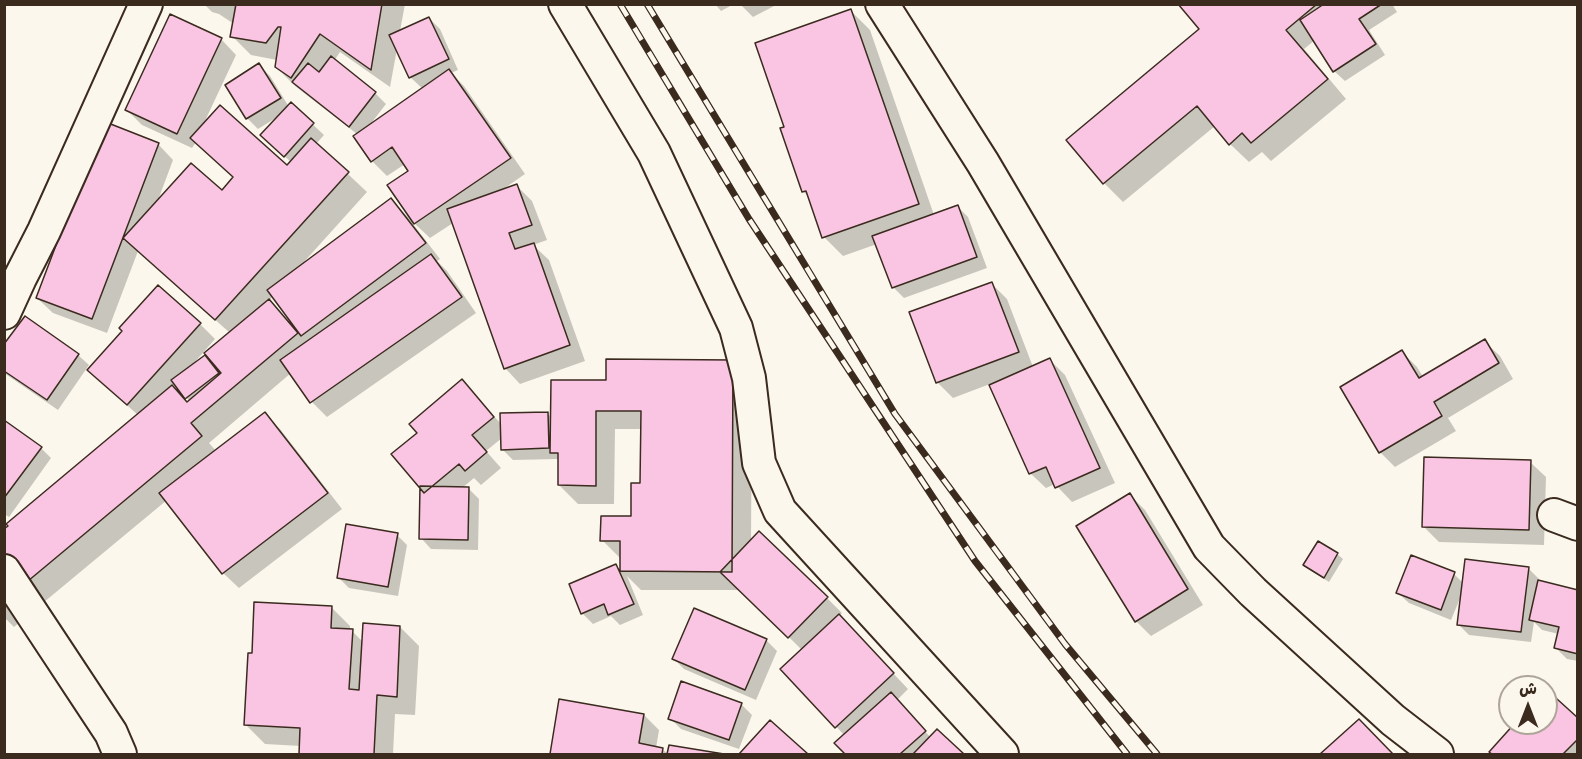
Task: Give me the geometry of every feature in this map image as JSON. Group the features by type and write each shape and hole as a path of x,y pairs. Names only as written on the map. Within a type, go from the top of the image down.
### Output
{"street":[{"path":"4,313 44,231 146,4"},
{"path":"565,4 654,153 736,328 749,378 759,463 780,511 1002,754"},
{"path":"882,4 983,163 1209,547 1253,592 1393,720 1437,754"},
{"path":"4,572 111,733 120,754"}],"building":[{"path":"236,4 382,4 371,70 320,34 291,78 275,67 281,27 278,27 266,43 230,37"},
{"path":"1178,4 1317,4 1286,30 1328,79 1251,143 1242,133 1229,145 1197,106 1103,184 1066,140 1199,29"},
{"path":"1324,4 1382,4 1359,19 1376,44 1333,72 1300,20"},
{"path":"851,9 919,204 822,238 806,191 802,192 780,128 784,127 755,43"},
{"path":"170,14 222,38 177,134 125,110"},
{"path":"429,17 449,59 409,78 389,35"},
{"path":"331,56 376,92 349,127 292,82 308,63 319,72"},
{"path":"259,63 281,98 246,119 225,85"},
{"path":"449,69 511,158 414,224 387,185 408,171 392,147 371,162 353,136"},
{"path":"291,102 314,123 284,157 260,135"},
{"path":"220,105 287,165 311,138 349,172 215,320 123,238 191,163 222,190 233,177 190,138"},
{"path":"103,121 159,143 92,319 36,298"},
{"path":"517,184 532,225 509,233 515,249 534,243 570,345 504,369 447,209"},
{"path":"391,198 426,243 301,336 267,290"},
{"path":"958,205 977,257 892,288 872,236"},
{"path":"431,254 462,297 310,403 280,360"},
{"path":"992,282 1019,352 936,383 909,312"},
{"path":"158,285 201,323 127,405 87,370 122,331 119,328"},
{"path":"269,299 298,333 191,423 202,436 4,601 4,529 8,526 6,524 172,385 187,402 221,373 204,353"},
{"path":"25,316 79,354 47,400 4,371 4,344"},
{"path":"1485,339 1499,363 1434,402 1442,416 1379,453 1340,387 1402,350 1419,378"},
{"path":"205,355 219,373 185,399 171,380"},
{"path":"1050,358 1100,468 1055,488 1046,467 1029,474 989,385"},
{"path":"606,359 733,360 732,572 620,571 620,541 600,541 601,516 631,516 631,483 640,483 641,411 596,411 596,486 558,485 558,453 550,453 551,380 606,380"},
{"path":"462,379 494,417 472,435 487,452 465,471 459,464 424,493 391,454 417,433 409,424"},
{"path":"265,412 328,493 222,574 159,493"},
{"path":"548,412 549,448 501,450 500,413"},
{"path":"4,420 42,447 4,498"},
{"path":"1424,457 1531,460 1529,530 1422,527"},
{"path":"420,486 469,487 468,540 419,539"},
{"path":"1130,493 1188,589 1135,622 1076,526"},
{"path":"346,524 398,533 388,587 337,578"},
{"path":"759,531 828,597 788,638 720,572"},
{"path":"1318,541 1338,553 1324,578 1303,565"},
{"path":"1411,555 1455,572 1441,610 1396,593"},
{"path":"1465,559 1529,567 1521,632 1457,625"},
{"path":"616,564 634,604 608,615 604,604 581,614 569,584"},
{"path":"1538,580 1578,590 1578,654 1554,648 1559,627 1529,620"},
{"path":"254,602 332,606 331,628 353,629 349,689 359,690 363,623 400,626 397,697 377,695 374,754 299,754 300,728 244,725 248,653 252,653"},
{"path":"694,608 767,639 745,690 672,659"},
{"path":"839,614 894,673 835,728 780,669"},
{"path":"681,681 742,703 729,740 668,719"},
{"path":"891,692 926,731 900,754 845,754 834,743"},
{"path":"559,699 644,714 639,743 663,748 662,754 550,754"},
{"path":"1558,700 1578,718 1578,739 1563,754 1492,754 1489,752 1504,735 1558,735"},
{"path":"1359,719 1393,754 1320,754"},
{"path":"770,720 808,754 739,754"},
{"path":"937,729 964,754 913,754"},
{"path":"669,745 724,754 667,754"}],"railway":[{"path":"620,4 749,219 975,561 1127,754"},
{"path":"647,4 895,414 1065,644 1157,754"}]}
